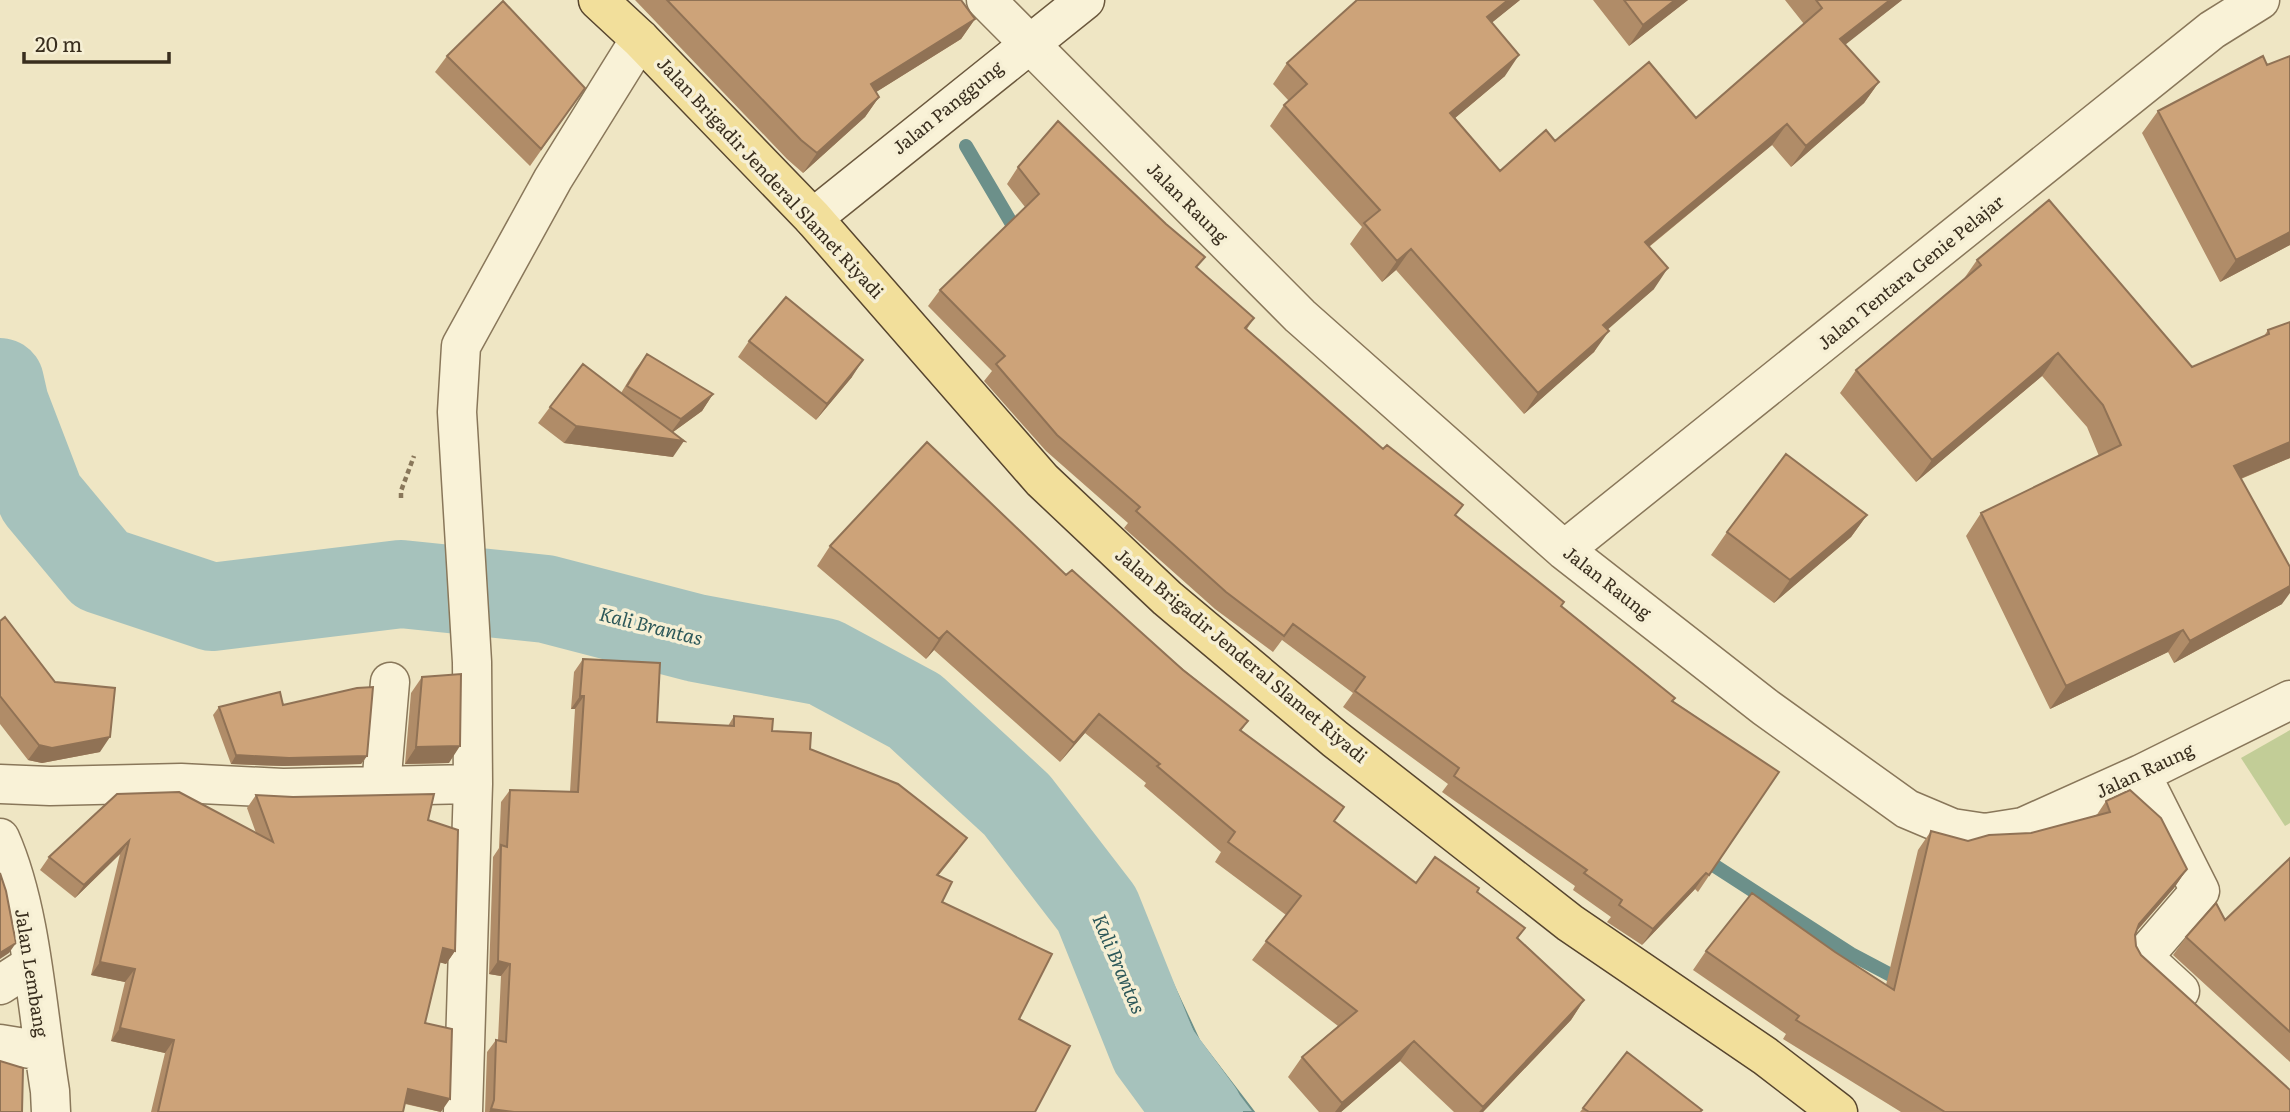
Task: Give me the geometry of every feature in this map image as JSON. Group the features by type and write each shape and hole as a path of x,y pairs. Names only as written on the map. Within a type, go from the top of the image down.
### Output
{"main road":[{"name":"Jalan Brigadir Jenderal Slamet Riyadi","path":"598,0 640,39 813,218 1042,480 1167,598 1335,739 1570,923 1765,1056 1838,1112"}],"street":[{"name":"Jalan Raung","path":"986,0 1300,316 1564,550 1765,707 1908,809 1952,828 1985,833 2023,827 2141,774 2290,701"},
{"name":"Jalan Panggung","path":"813,218 1085,0"},
{"name":"Jalan Tentara Genie Pelajar","path":"1564,550 2212,30 2260,0"},
{"path":"463,1112 473,784 472,662 457,412 461,346 553,179 640,39"},
{"path":"382,787 390,682"},
{"path":"2141,774 2200,891 2143,957 2202,1011"},
{"path":"0,784 50,786 181,783 283,788 473,784"},
{"name":"Jalan Lembang","path":"0,838 10,861 24,919 16,975 43,1051 51,1112"},
{"path":"0,1044 43,1051"}],"green space":[{"path":"2290,730 2290,823 2285,826 2241,758"}],"water":[{"path":"1151,937 1199,1040 1254,1112 1160,1112 1113,1038 1086,987"}],"building":[{"path":"667,0 961,0 975,19 871,84 879,97 817,153 801,140"},
{"path":"1357,0 1508,0 1487,17 1519,55 1450,113 1500,171 1546,130 1555,141 1649,62 1696,118 1822,8 1816,0 1890,0 1840,39 1879,82 1806,146 1787,124 1645,242 1668,268 1603,325 1609,331 1538,393 1411,249 1397,261 1364,223 1380,210 1284,105 1307,84 1287,63"},
{"path":"1624,0 1675,0 1643,25"},
{"path":"503,1 585,88 541,149 447,56"},
{"path":"2263,56 2267,65 2290,56 2290,232 2236,260 2158,111"},
{"path":"1058,121 1166,224 1205,257 1196,267 1254,318 1245,328 1383,449 1387,445 1463,505 1455,515 1564,602 1561,606 1675,698 1672,701 1779,772 1709,875 1706,873 1653,929 1619,905 1622,900 1584,873 1587,870 1454,776 1459,768 1355,691 1365,677 1293,624 1284,636 1226,592 1136,511 1140,507 1057,435 996,364 1005,356 940,290 1039,194 1018,167"},
{"path":"2049,200 2192,367 2269,334 2268,330 2290,322 2290,442 2234,466 2290,567 2290,586 2190,641 2183,630 2066,686 1981,513 2121,445 2103,405 2058,353 1932,460 1856,370 1981,265 1977,260"},
{"path":"786,297 863,360 827,404 749,341"},
{"path":"647,354 713,394 681,419 627,386"},
{"path":"583,364 684,441 576,426 550,407"},
{"path":"927,442 1066,575 1072,570 1183,670 1248,721 1240,730 1344,807 1334,821 1416,883 1435,857 1479,888 1477,892 1525,928 1517,938 1584,1000 1483,1107 1414,1041 1342,1103 1302,1057 1357,1011 1266,941 1301,896 1228,842 1235,832 1157,766 1160,764 1099,714 1074,743 947,631 939,639 830,546"},
{"path":"1786,454 1867,515 1790,580 1727,532"},
{"path":"5,617 55,682 115,688 110,737 52,748 39,745 0,696 0,621"},
{"path":"583,659 660,663 657,722 734,726 734,716 773,719 772,731 811,733 810,749 898,784 967,838 937,875 952,882 942,902 1052,954 1019,1019 1070,1046 1035,1112 514,1112 491,1109 494,1100 496,1040 506,1042 510,964 498,961 501,845 507,847 510,790 578,792 584,696 580,696"},
{"path":"461,674 460,746 416,747 422,677"},
{"path":"373,687 367,756 289,758 236,755 219,707 280,692 283,705 357,688"},
{"path":"2130,790 2161,818 2187,869 2139,924 2135,935 2136,946 2141,955 2290,1090 2290,1112 1945,1112 1796,1020 1799,1016 1706,951 1752,893 1894,990 1931,831 1968,841 1989,835 2031,833 2110,812 2106,801"},
{"path":"179,792 273,842 256,795 293,797 434,794 428,820 458,830 455,951 443,948 425,1023 452,1029 450,1099 408,1089 403,1112 158,1112 174,1040 120,1028 135,969 100,962 129,841 84,885 49,857 117,794"},
{"path":"2290,858 2290,1032 2186,937 2216,903 2225,920"},
{"path":"0,873 16,943 0,953"},
{"path":"1627,1052 1702,1110 1589,1112 1583,1108"},
{"path":"0,1061 23,1068 22,1112 0,1112"}],"waterway":[{"path":"966,146 1019,236"},
{"name":"Kali Brantas","path":"0,382 5,404 41,498 101,570 212,607 401,584 546,599 696,638 824,662 915,711 1017,805 1097,909 1154,1051 1199,1112"},
{"path":"1701,857 1851,954 1904,982"}]}
